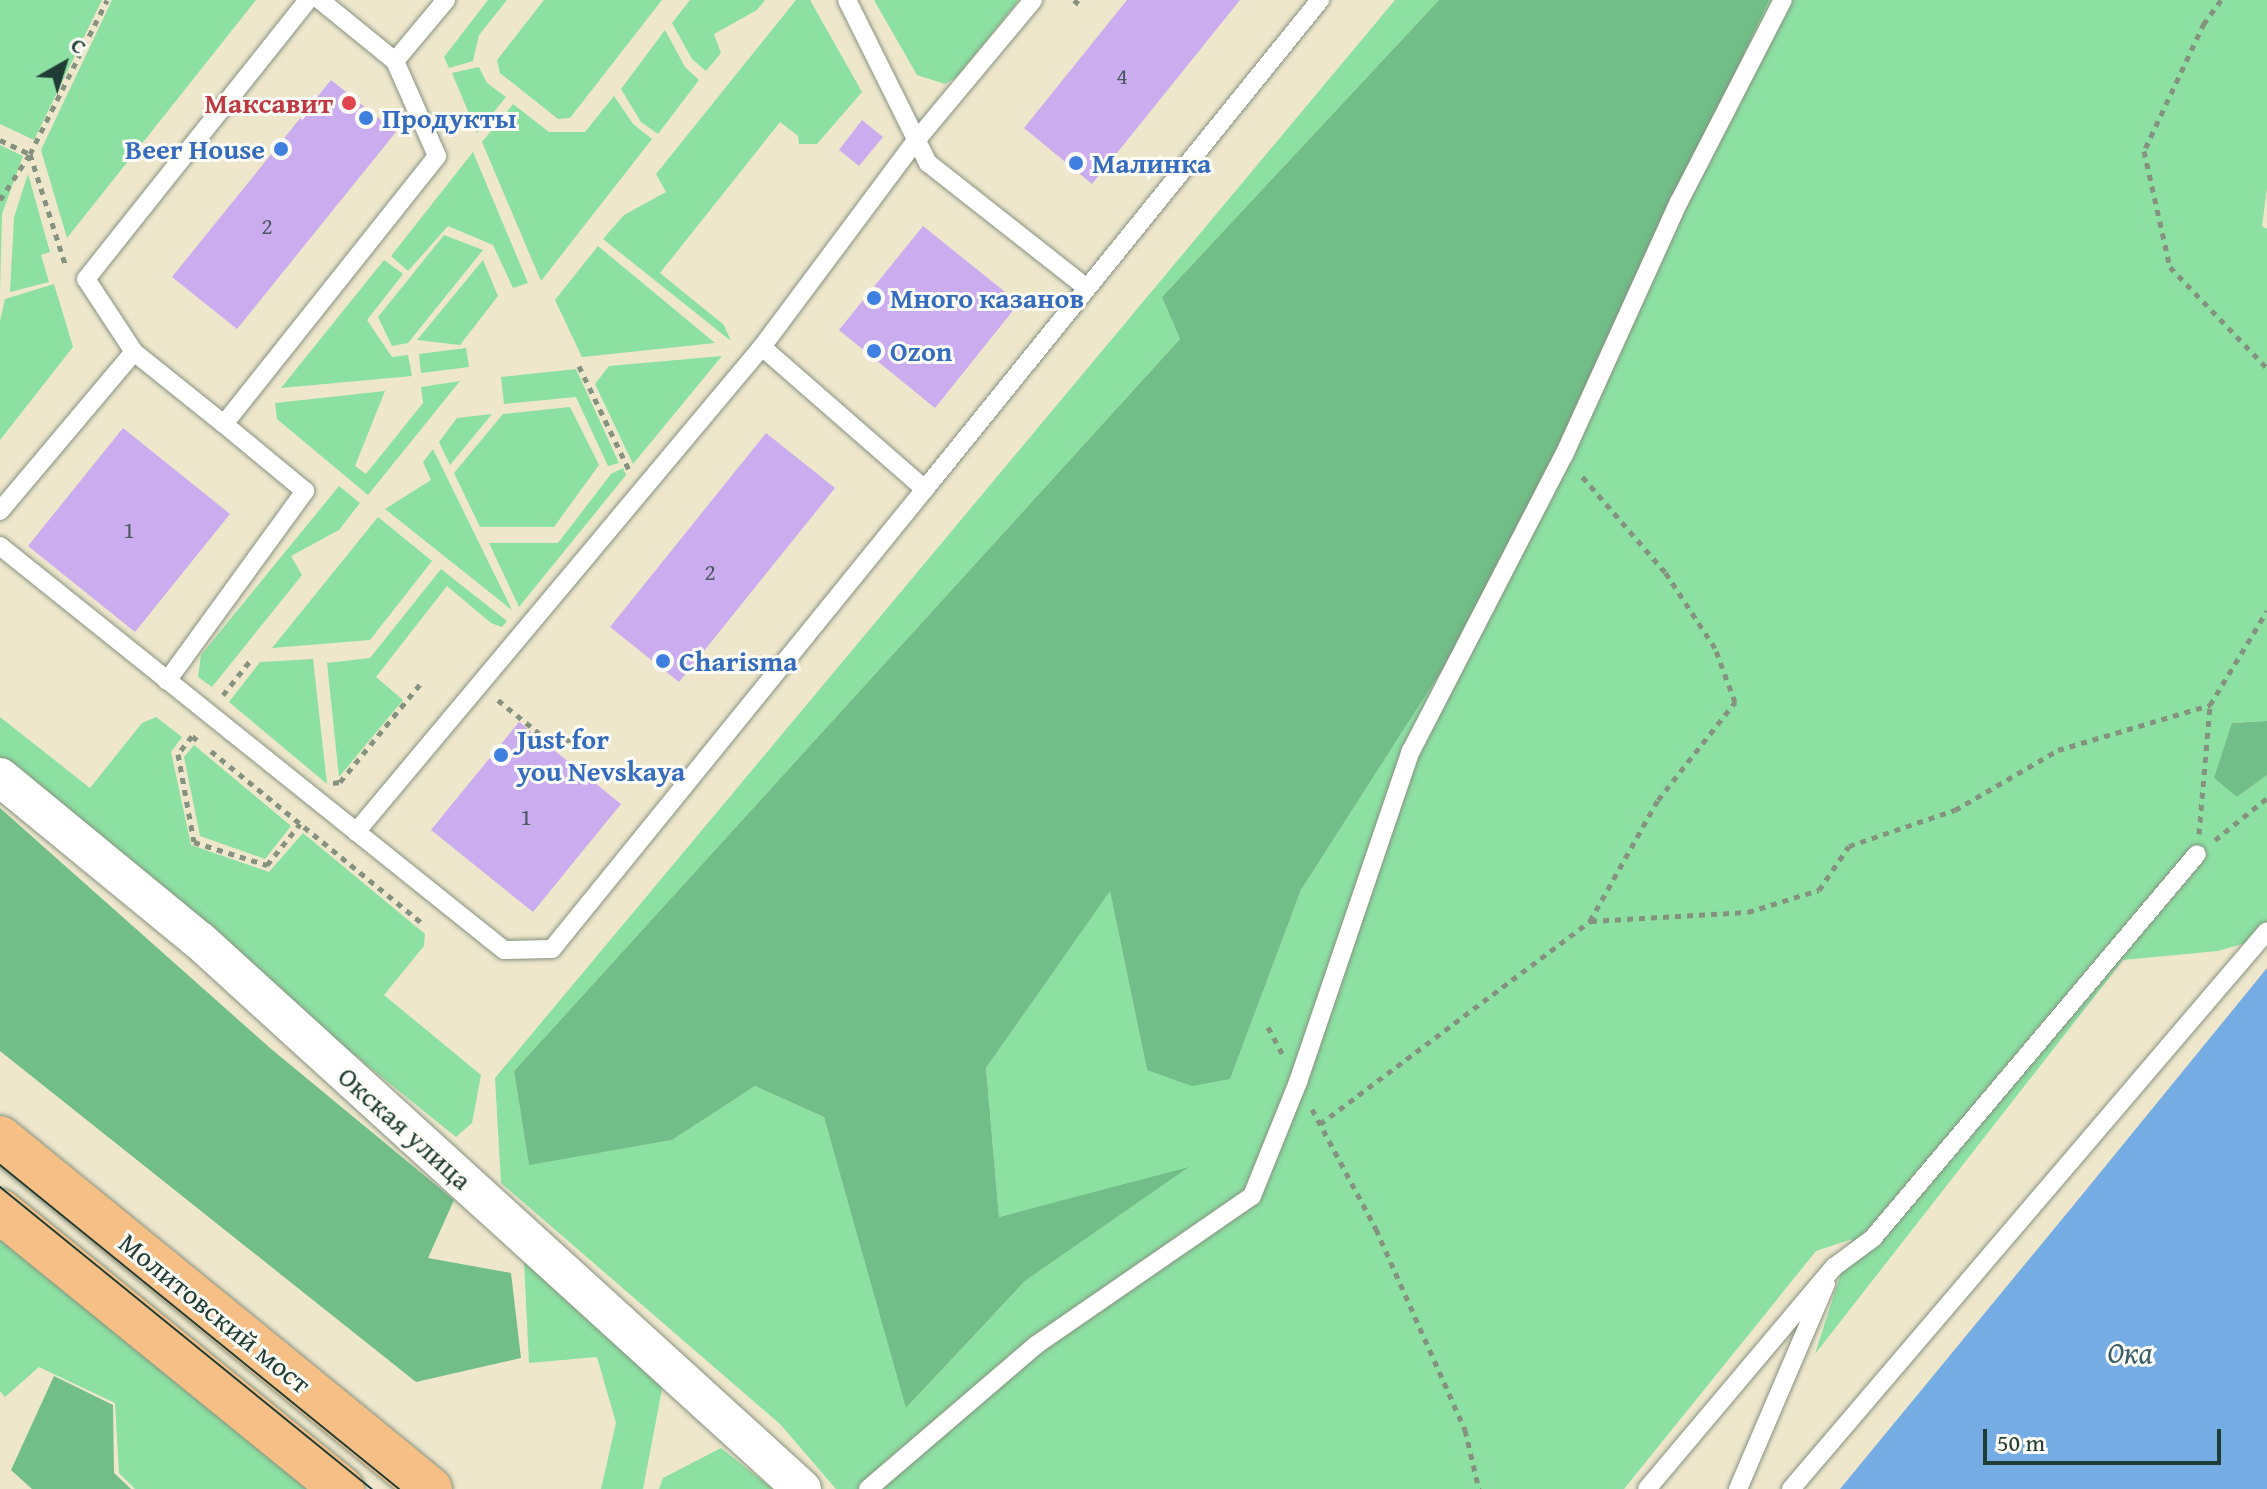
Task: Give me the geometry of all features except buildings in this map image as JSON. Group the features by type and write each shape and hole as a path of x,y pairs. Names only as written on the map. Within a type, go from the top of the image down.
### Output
{"main road":[{"name":"Молитовский мост","path":"0,1138 430,1489"},
{"name":"Молитовский мост","path":"0,1211 342,1489"}],"street":[{"name":"Окская улица","path":"0,777 200,941 802,1489"}],"lane":[{"path":"167,681 305,491 134,352 86,279 308,0"},
{"path":"224,424 437,156 395,61 320,0"},
{"path":"395,61 446,0"},
{"path":"847,0 914,143 928,163 1087,288"},
{"path":"356,832 762,347 914,143 1033,0"},
{"path":"0,546 504,950 552,949 1320,0"},
{"path":"868,1489 1036,1345 1252,1196 1298,1082 1411,751 1564,455 1679,202 1783,0"},
{"path":"762,347 925,489"},
{"path":"0,511 134,352"},
{"path":"1647,1489 1834,1267 1873,1238 2197,854"},
{"path":"1791,1489 2267,931"},
{"path":"1738,1489 1834,1267"}],"path":[{"path":"0,200 30,154 107,0"},
{"path":"1074,0 1080,5"},
{"path":"2221,0 2204,23 2144,151 2170,267 2267,368"},
{"path":"0,140 30,154 69,274"},
{"path":"579,366 632,477"},
{"path":"1320,1124 1590,921 1658,800 1735,702 1715,648 1665,572 1564,455"},
{"path":"2197,854 2210,705 2267,611"},
{"path":"334,783 421,683"},
{"path":"497,699 545,738 565,741 586,734"},
{"path":"1590,921 1748,912 1819,890 1849,846 1955,810 2058,750 2210,705"},
{"path":"300,824 267,865 194,842 178,754 192,736 421,922"},
{"path":"2197,854 2267,798"},
{"path":"1268,1027 1376,1229 1465,1430 1479,1489"}],"green space":[{"path":"0,0 102,0 34,140 0,124"},
{"path":"112,0 256,0 67,238 41,150"},
{"path":"488,0 507,0 479,35 473,61 449,68 444,57"},
{"path":"544,0 662,0 570,118 558,119 500,73 497,60"},
{"path":"690,0 765,0 757,10 714,34 721,53 706,71 692,59 672,23"},
{"path":"796,0 810,0 862,92 817,144 799,144 798,136 780,122 660,273 724,325 731,341 603,239 624,215 666,192 656,174"},
{"path":"874,0 1019,0 957,77 945,84 917,75"},
{"path":"1395,0 1439,0 1162,297 1180,339 514,1071 529,1164 672,1140 755,1086 824,1117 907,1407 1025,1281 1186,1169 999,1217 986,1068 1110,890 1147,1070 1230,1078 1301,890 1495,587 1769,0 2267,0 2267,188 2262,226 2267,229 2267,721 2232,723 2237,797 2267,775 2267,937 2218,951 2123,960 1815,1354 1852,1239 1816,1251 1624,1489 836,1489 780,1424 501,1183 495,1078"},
{"path":"1439,0 1769,0 1495,587 1301,890 1230,1079 1192,1086 1147,1070 1110,891 986,1068 999,1217 1189,1167 1025,1281 906,1408 824,1117 755,1086 672,1140 529,1165 514,1071 1180,339 1162,297"},
{"path":"665,30 685,67 699,80 658,134 641,122 621,89"},
{"path":"479,67 487,83 506,97 477,133 452,73"},
{"path":"614,96 633,124 652,139 541,281 482,142 513,104 549,132 585,132"},
{"path":"0,145 23,156 2,214 0,292"},
{"path":"473,152 528,283 513,288 493,245 448,226 408,271 391,256"},
{"path":"28,174 50,252 41,255 49,282 10,292 14,217"},
{"path":"444,235 483,250 408,343 392,346 378,317"},
{"path":"598,246 715,343 582,357 555,300"},
{"path":"384,260 403,274 367,320 392,357 408,355 412,376 281,388"},
{"path":"483,260 498,296 460,345 417,340"},
{"path":"54,284 73,347 0,440 0,321 5,299"},
{"path":"466,348 469,367 421,373 419,354"},
{"path":"722,356 633,464 595,384 609,366"},
{"path":"576,369 619,463 608,466 576,397 504,404 501,377"},
{"path":"460,381 368,495 277,419 275,403 385,391 355,466 366,474 423,403 421,387"},
{"path":"570,407 599,465 554,527 480,527 454,473 503,414"},
{"path":"492,414 450,465 439,442 457,418"},
{"path":"433,449 512,610 385,509 431,480 423,462"},
{"path":"623,468 626,475 519,607 489,543 558,543 611,474"},
{"path":"339,486 360,503 339,530 291,556 302,575 212,687 198,677 201,655"},
{"path":"378,517 432,561 370,640 272,648"},
{"path":"441,569 507,621 502,627 491,623 447,586 376,677 403,700 339,777 327,663 370,658"},
{"path":"313,659 327,784 229,702 260,662"},
{"path":"0,717 90,788 142,723 156,717 182,737 171,752 191,845 269,872 303,833 425,934 424,946 384,995 481,1075 472,1123 456,1137 0,769"},
{"path":"2267,721 2267,775 2237,797 2214,778 2232,723"},
{"path":"194,745 291,826 265,859 200,836 184,757"},
{"path":"0,808 270,1048 454,1200 428,1258 511,1273 521,1358 416,1382 0,1051"},
{"path":"0,1229 324,1489 135,1489 119,1473 115,1403 39,1367 5,1397 0,1391"},
{"path":"524,1262 611,1332 663,1384 643,1489 601,1489 616,1423 597,1357 529,1363"},
{"path":"54,1376 113,1405 114,1473 131,1489 32,1489 11,1470"},
{"path":"721,1448 773,1489 659,1489 663,1478"}],"water":[{"name":"Ока","path":"2267,968 2267,1489 1840,1489 2086,1190"}],"tram line":[{"path":"0,1165 399,1489"},
{"path":"0,1187 372,1489"}],"place":[{"name":"Максавит","path":"349,103"},
{"name":"Продукты","path":"366,118"},
{"name":"Beer House","path":"281,149"},
{"name":"Малинка","path":"1076,163"},
{"name":"Много казанов","path":"874,298"},
{"name":"Ozon","path":"874,351"},
{"name":"Charisma","path":"663,661"},
{"name":"Just for you Nevskaya","path":"501,755"}]}
